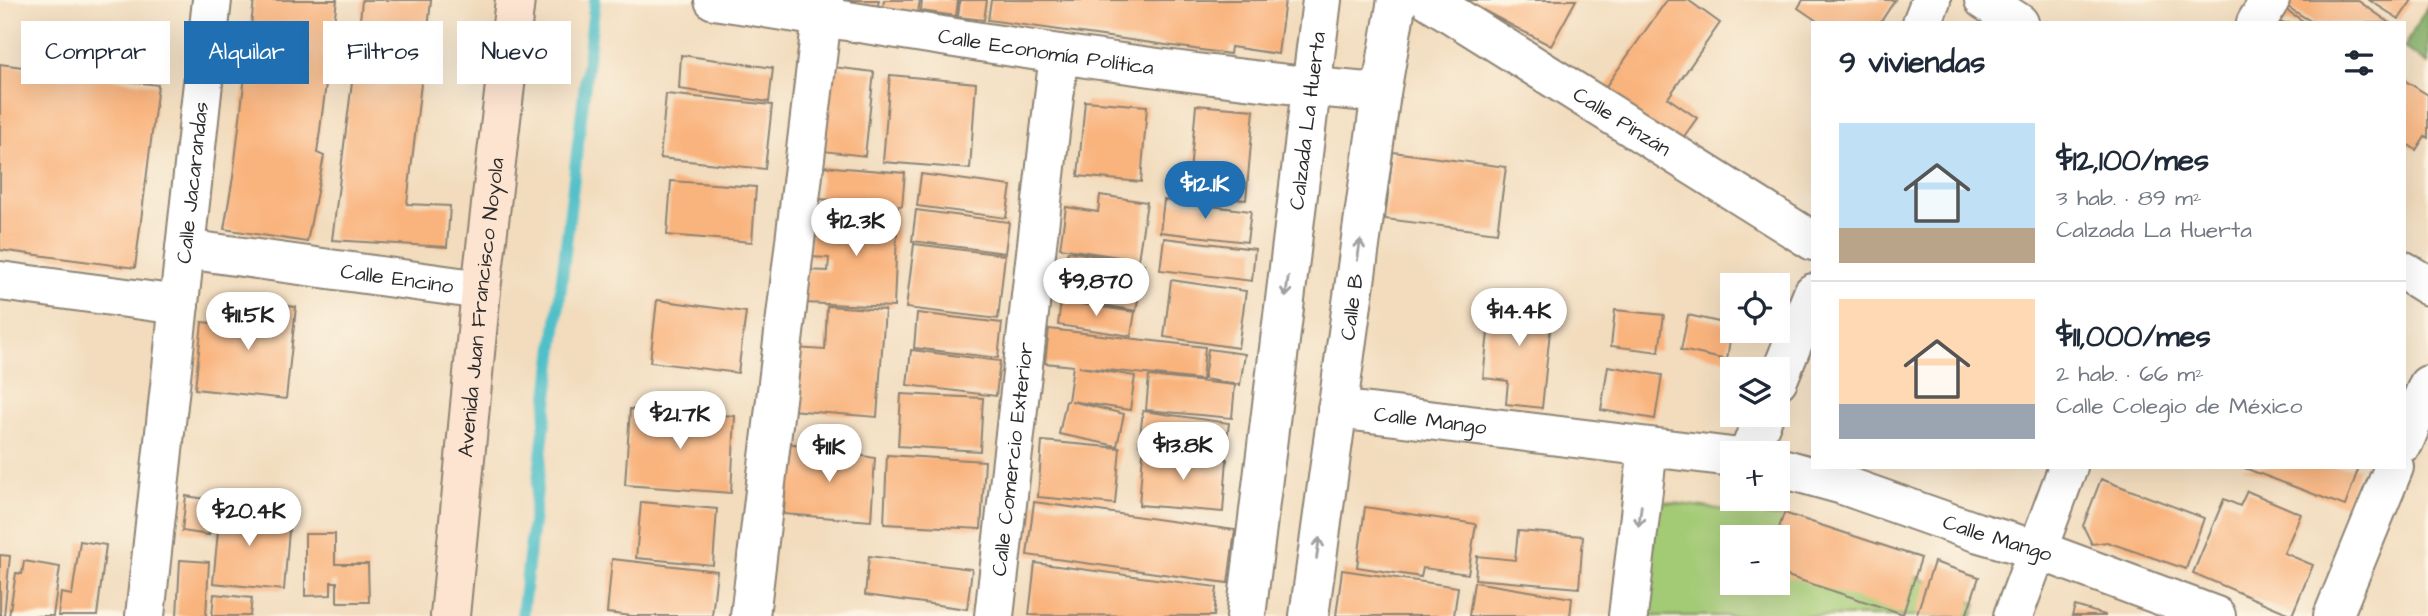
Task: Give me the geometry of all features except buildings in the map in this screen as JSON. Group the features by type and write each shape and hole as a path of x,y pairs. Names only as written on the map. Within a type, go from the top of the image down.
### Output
{"street":[{"name":"Calle Jacarandas","path":"145,616 212,0"},
{"name":"Avenida Juan Francisco Noyola","path":"450,616 481,290 515,0"},
{"name":"Calle Economía Política","path":"714,0 823,8 1059,54 1313,88 1381,93"},
{"name":"Calzada La Huerta","path":"1246,616 1322,0"},
{"name":"Calle B","path":"1309,616 1381,93 1397,0"},
{"name":"Calle Pinzán","path":"1429,0 1811,240"},
{"path":"1923,21 1931,0"},
{"path":"1984,0 2016,21"},
{"path":"2257,21 2270,0"},
{"path":"750,616 823,8"},
{"name":"Calle Comercio Exterior","path":"994,616 1059,54"},
{"name":"Calle Encino","path":"185,249 481,290"},
{"path":"2406,272 2428,286"},
{"path":"0,281 179,305"},
{"path":"1787,357 1811,298"},
{"path":"2406,437 2428,385"},
{"name":"Calle Mango","path":"1336,409 1720,456"},
{"path":"1628,616 1648,448"},
{"path":"2013,616 2066,469"},
{"path":"2333,616 2393,469"},
{"name":"Calle Mango","path":"1790,470 1843,485 1976,532 2038,550 2216,616"}],"green space":[{"path":"2428,5 2428,64 2406,49 2406,44"},
{"path":"1657,501 1787,518 1977,604 1973,616 1645,616"}],"waterway":[{"path":"522,616 595,0"}]}
